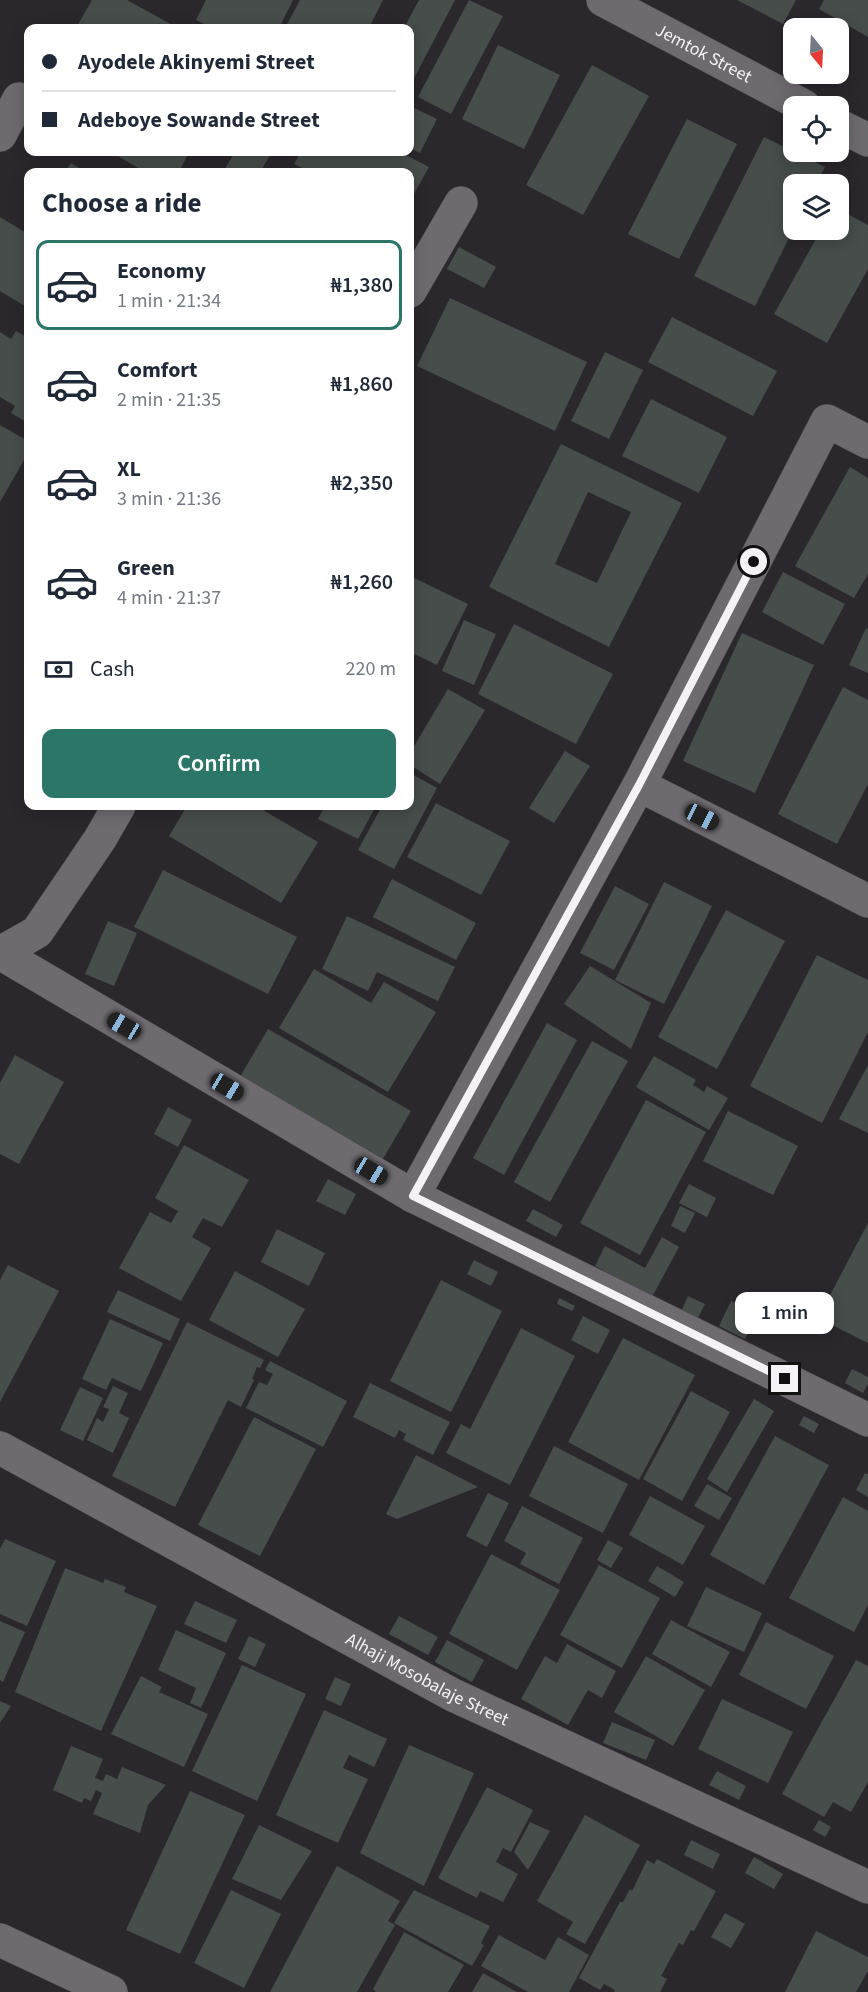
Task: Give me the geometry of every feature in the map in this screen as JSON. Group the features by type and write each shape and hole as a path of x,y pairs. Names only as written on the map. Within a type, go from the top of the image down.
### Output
{"street":[{"name":"Jemtok Street","path":"603,0 785,96"},
{"path":"0,135 18,99"},
{"path":"849,130 868,140"},
{"path":"414,284 461,203"},
{"path":"413,1196 639,785 827,421 868,442"},
{"path":"639,785 868,901"},
{"path":"117,810 43,924 0,953 413,1196 868,1420"},
{"name":"Alhaji Mosobalaje Street","path":"0,1448 453,1695 868,1887"},
{"path":"0,1940 111,1992"}],"building":[{"path":"92,0 127,0 171,24 78,24"},
{"path":"206,0 293,0 281,24 204,24 196,20"},
{"path":"300,0 383,0 371,24 287,24"},
{"path":"419,0 455,0 414,78 414,24 406,24"},
{"path":"469,0 503,16 451,114 418,97"},
{"path":"737,0 796,0 786,18 783,18 783,24"},
{"path":"824,0 868,0 868,37 849,26 849,18 835,18 819,9"},
{"path":"498,45 560,75 524,149 462,119"},
{"path":"592,65 649,96 583,215 526,185"},
{"path":"414,108 437,119 420,153 414,150"},
{"path":"687,119 737,144 679,259 628,234"},
{"path":"764,137 783,146 783,162 815,162 825,167 821,174 783,174 783,240 788,240 755,306 694,276"},
{"path":"118,156 187,156 181,168 138,168"},
{"path":"233,156 270,156 262,168 225,168"},
{"path":"299,156 408,156 429,167 414,194 414,168 302,168 294,164"},
{"path":"71,163 79,168 68,168"},
{"path":"849,215 868,225 868,269 827,343 774,314 815,240 849,240"},
{"path":"0,217 24,232 24,306 0,291"},
{"path":"459,247 496,267 484,288 447,269"},
{"path":"450,298 587,362 555,431 417,366"},
{"path":"672,317 777,371 753,416 648,362"},
{"path":"16,331 24,336 24,421 11,413 15,406 0,397 0,332 11,339"},
{"path":"605,352 643,370 609,439 571,421"},
{"path":"651,399 727,437 699,493 622,456"},
{"path":"0,425 24,439 24,460 0,502"},
{"path":"561,444 682,503 609,647 489,587","holes":["588,492 631,512 597,583 555,564"]},
{"path":"850,467 868,478 868,574 854,598 795,566"},
{"path":"783,572 845,604 823,645 762,612"},
{"path":"414,578 468,604 437,665 414,654"},
{"path":"464,620 496,634 474,685 442,671"},
{"path":"514,624 613,674 576,744 478,694"},
{"path":"866,628 868,629 868,673 849,665"},
{"path":"742,633 814,665 755,793 683,761"},
{"path":"843,687 868,700 868,784 837,844 778,814"},
{"path":"448,689 485,710 440,784 414,768 414,746"},
{"path":"565,751 590,766 554,823 529,808"},
{"path":"414,775 437,788 394,869 358,850 380,810 414,810"},
{"path":"436,803 510,841 481,895 407,857"},
{"path":"185,810 263,810 318,842 281,903 169,836"},
{"path":"323,810 374,810 358,839 318,819"},
{"path":"163,870 297,937 268,994 134,927"},
{"path":"392,879 476,923 456,960 373,917"},
{"path":"664,882 712,906 664,1004 615,980"},
{"path":"615,886 649,904 614,970 580,953"},
{"path":"726,910 785,941 717,1069 658,1037"},
{"path":"347,916 455,967 438,1001 377,972 368,991 322,969"},
{"path":"108,921 137,933 114,986 85,974"},
{"path":"817,955 868,980 868,1032 822,1123 750,1086"},
{"path":"590,966 651,1003 631,1049 564,1004"},
{"path":"314,969 371,1003 384,982 436,1012 388,1092 279,1028"},
{"path":"547,1023 577,1040 504,1175 473,1158"},
{"path":"268,1029 411,1111 380,1164 237,1082"},
{"path":"592,1041 628,1061 550,1202 514,1182"},
{"path":"15,1055 64,1082 19,1164 0,1154 0,1083"},
{"path":"654,1056 696,1080 693,1085 704,1092 707,1086 728,1098 709,1130 636,1087"},
{"path":"868,1065 868,1133 839,1119"},
{"path":"646,1100 706,1132 640,1255 580,1223"},
{"path":"168,1107 192,1120 178,1147 154,1134"},
{"path":"728,1111 798,1146 773,1195 703,1161"},
{"path":"184,1145 249,1180 222,1227 203,1218 192,1237 211,1248 181,1301 119,1268 150,1212 171,1223 178,1211 155,1198"},
{"path":"328,1179 356,1194 345,1215 316,1201"},
{"path":"689,1184 716,1198 707,1217 679,1203"},
{"path":"680,1206 695,1213 685,1233 671,1226"},
{"path":"533,1209 563,1225 556,1237 526,1221"},
{"path":"868,1223 868,1343 818,1318"},
{"path":"277,1229 325,1253 309,1286 261,1262"},
{"path":"662,1237 679,1247 652,1297 595,1266 605,1246 645,1268"},
{"path":"474,1260 498,1272 491,1286 467,1274"},
{"path":"8,1265 59,1291 0,1402 0,1280"},
{"path":"235,1271 305,1309 278,1357 209,1320"},
{"path":"441,1280 502,1311 451,1412 390,1381"},
{"path":"118,1290 180,1319 170,1341 107,1312"},
{"path":"688,1296 705,1304 696,1322 680,1314"},
{"path":"559,1298 575,1306 572,1311 557,1304"},
{"path":"731,1301 758,1314 745,1339 719,1326"},
{"path":"583,1316 610,1330 598,1354 571,1340"},
{"path":"110,1319 163,1343 141,1391 112,1378 106,1390 82,1379"},
{"path":"187,1322 264,1360 260,1368 257,1367 252,1379 254,1380 241,1407 228,1400 175,1507 112,1476"},
{"path":"521,1328 575,1356 510,1485 446,1453 461,1424 470,1429"},
{"path":"623,1338 695,1375 639,1480 568,1442"},
{"path":"270,1361 347,1401 323,1447 246,1408 259,1382 267,1385 273,1374 265,1370"},
{"path":"852,1369 868,1377 868,1384 863,1393 845,1383"},
{"path":"370,1383 450,1422 433,1455 403,1440 406,1434 399,1430 395,1438 353,1417"},
{"path":"113,1386 128,1393 119,1413 129,1418 113,1453 87,1440 97,1418 103,1422 109,1409 103,1407"},
{"path":"80,1387 103,1398 83,1441 60,1430"},
{"path":"691,1391 730,1412 682,1501 643,1479"},
{"path":"754,1399 774,1411 727,1492 707,1479"},
{"path":"804,1416 819,1424 814,1433 799,1425"},
{"path":"254,1417 316,1449 260,1556 198,1525"},
{"path":"775,1436 829,1465 764,1585 710,1555"},
{"path":"554,1446 628,1484 603,1533 529,1496"},
{"path":"416,1455 478,1487 397,1519 386,1514"},
{"path":"865,1473 868,1474 868,1497 856,1490"},
{"path":"707,1484 732,1498 719,1520 694,1506"},
{"path":"488,1493 509,1503 487,1547 466,1536"},
{"path":"650,1496 705,1526 683,1565 629,1535"},
{"path":"843,1497 868,1511 868,1605 854,1632 789,1598"},
{"path":"522,1506 583,1538 559,1584 520,1564 526,1553 504,1541"},
{"path":"5,1539 56,1561 27,1626 0,1614 0,1549"},
{"path":"608,1540 623,1548 611,1568 597,1560"},
{"path":"491,1554 560,1590 517,1670 449,1634"},
{"path":"599,1565 660,1598 622,1668 560,1635"},
{"path":"657,1566 684,1582 675,1597 648,1581"},
{"path":"65,1568 103,1583 105,1579 126,1587 124,1592 157,1606 101,1731 15,1692"},
{"path":"706,1587 762,1613 744,1652 687,1626"},
{"path":"195,1601 237,1620 226,1643 184,1624"},
{"path":"399,1616 438,1637 428,1655 389,1634"},
{"path":"671,1620 730,1652 711,1687 652,1654"},
{"path":"0,1621 25,1632 3,1682 0,1680"},
{"path":"766,1622 834,1656 806,1709 739,1675"},
{"path":"176,1630 226,1653 201,1708 190,1703 196,1688 158,1670"},
{"path":"249,1636 266,1644 255,1667 238,1659"},
{"path":"447,1640 484,1660 472,1682 435,1662"},
{"path":"567,1644 616,1671 602,1698 588,1690 568,1725 521,1699 545,1656 557,1663"},
{"path":"646,1656 705,1690 673,1746 614,1712"},
{"path":"856,1660 868,1666 868,1782 851,1812 833,1802 824,1817 782,1794"},
{"path":"242,1665 306,1694 257,1801 192,1771"},
{"path":"141,1676 162,1687 159,1692 208,1714 184,1767 111,1734"},
{"path":"335,1677 351,1684 341,1706 325,1699"},
{"path":"722,1699 793,1732 768,1783 698,1749"},
{"path":"0,1701 11,1706 0,1723"},
{"path":"324,1710 387,1739 374,1767 349,1755 343,1768 368,1779 338,1843 276,1815"},
{"path":"612,1722 655,1740 646,1760 603,1743"},
{"path":"409,1745 474,1773 424,1886 360,1853"},
{"path":"71,1746 103,1759 95,1778 103,1781 106,1774 117,1779 122,1767 166,1785 148,1805 140,1833 93,1814 102,1793 96,1790 91,1801 84,1798 82,1803 53,1790"},
{"path":"717,1771 746,1786 739,1800 709,1785"},
{"path":"487,1787 533,1810 511,1852 503,1848 496,1862 518,1874 503,1902 480,1891 477,1898 438,1878"},
{"path":"190,1791 245,1815 180,1954 126,1930"},
{"path":"585,1815 640,1845 585,1944 566,1934 573,1922 537,1901"},
{"path":"819,1820 831,1827 825,1837 813,1830"},
{"path":"530,1822 550,1831 528,1870 514,1852"},
{"path":"259,1825 312,1851 281,1900 232,1879"},
{"path":"691,1840 720,1854 713,1869 684,1855"},
{"path":"754,1857 783,1874 774,1889 745,1873"},
{"path":"657,1859 716,1891 694,1931 691,1930 683,1945 679,1943 661,1976 667,1979 660,1992 614,1992 615,1990 604,1984 600,1990 579,1978 620,1902 623,1902 630,1889 632,1891 647,1860 654,1864"},
{"path":"337,1866 400,1901 388,1921 395,1925 357,1992 270,1992"},
{"path":"231,1890 281,1914 244,1988 194,1963"},
{"path":"414,1890 490,1926 481,1943 484,1945 472,1966 394,1923"},
{"path":"725,1913 745,1924 731,1948 711,1937"},
{"path":"816,1931 868,1957 868,1971 856,1992 785,1992"},
{"path":"404,1932 464,1965 448,1992 376,1992 373,1989"},
{"path":"499,1935 545,1960 558,1937 589,1955 569,1992 528,1992 481,1966"},
{"path":"483,1973 517,1992 472,1992"}],"route":[{"path":"754,562 639,785 413,1196 785,1379"}]}
